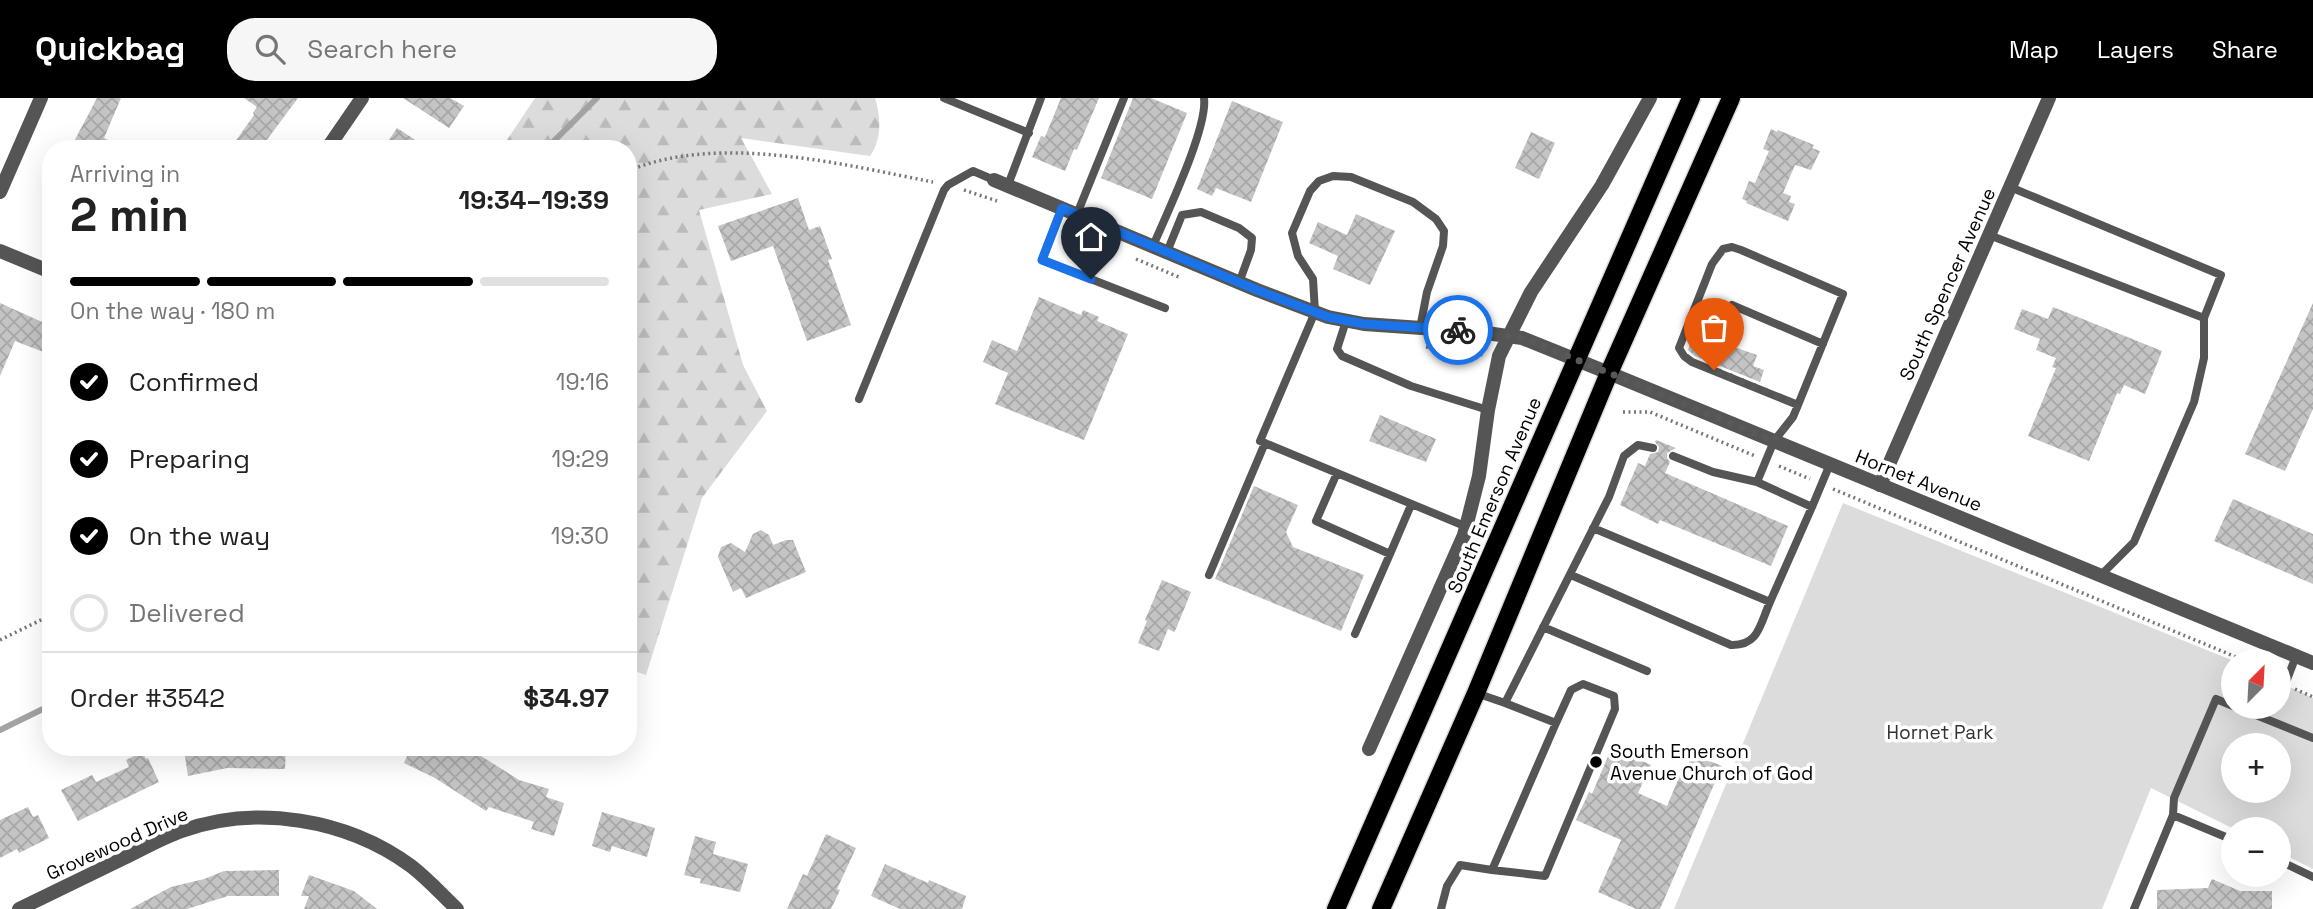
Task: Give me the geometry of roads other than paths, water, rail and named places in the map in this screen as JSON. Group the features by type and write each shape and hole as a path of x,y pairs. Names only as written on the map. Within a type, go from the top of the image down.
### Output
{"main road":[{"name":"South Emerson Avenue","path":"1336,909 1691,98"},
{"path":"1381,909 1476,693 1609,373 1731,98"}],"street":[{"path":"0,191 41,98"},
{"path":"333,140 362,98"},
{"name":"South Emerson Avenue","path":"1369,749 1459,552 1479,476 1495,367 1531,292 1614,165 1650,98"},
{"name":"South Spencer Avenue","path":"1880,485 2049,98"},
{"path":"1001,183 1315,312 1346,321 1420,328"},
{"path":"0,251 42,268"},
{"name":"Hornet Avenue","path":"1420,328 1479,332 1534,342 2313,663"},
{"name":"Grovewood Drive","path":"19,909 182,831 217,822 253,818 317,823 354,835 412,867 457,909"}],"lane":[{"path":"944,98 1029,134"},
{"path":"859,399 944,190 948,185 973,172 1001,183 1029,134 1041,98"},
{"path":"1077,215 1124,98"},
{"path":"1153,246 1204,116 1204,98"},
{"path":"1420,328 1427,292 1443,246 1444,231 1436,219 1413,202 1351,177 1333,176 1319,181 1310,191 1293,233 1297,256 1313,279 1315,312 1260,441 1467,527"},
{"path":"2010,187 2221,275 2204,318 2204,358 2189,414 2134,542 2100,576"},
{"path":"1062,208 1042,260 1165,308"},
{"path":"1167,252 1182,215 1201,212 1239,228 1252,238 1251,250 1239,282"},
{"path":"1989,235 2204,318"},
{"path":"1758,482 1774,441 1793,417 1798,405 1823,344 1843,294 1741,250 1732,247 1723,249 1712,264 1679,348 1692,362 1798,405"},
{"path":"1732,305 1823,344"},
{"path":"1346,321 1337,349 1342,356 1411,386 1488,410"},
{"path":"1209,575 1265,443"},
{"path":"1505,703 1609,497 1625,456 1637,445 1653,448"},
{"path":"1673,456 1713,472 1758,482 1812,507"},
{"path":"1571,575 1731,645 1743,645 1752,640 1830,464"},
{"path":"1337,473 1316,521 1390,554"},
{"path":"1355,634 1411,505"},
{"path":"1593,528 1770,602"},
{"path":"1543,626 1647,671"},
{"path":"2291,670 2296,656"},
{"path":"1441,909 1447,886 1460,865 1492,870 1545,876 1615,709 1614,696 1583,684 1571,690 1492,870"},
{"path":"1476,693 1556,723"},
{"path":"2134,909 2173,815 2174,798 2216,699 2221,701"},
{"path":"2266,719 2313,738"},
{"path":"2173,815 2221,835"},
{"path":"2291,866 2313,877"}],"waterway":[{"path":"555,140 597,98"},
{"path":"0,730 42,709"}],"place":[{"name":"South Emerson Avenue Church of God","path":"1596,762"}],"park label":[{"name":"Hornet Park","path":"1940,732"}]}
